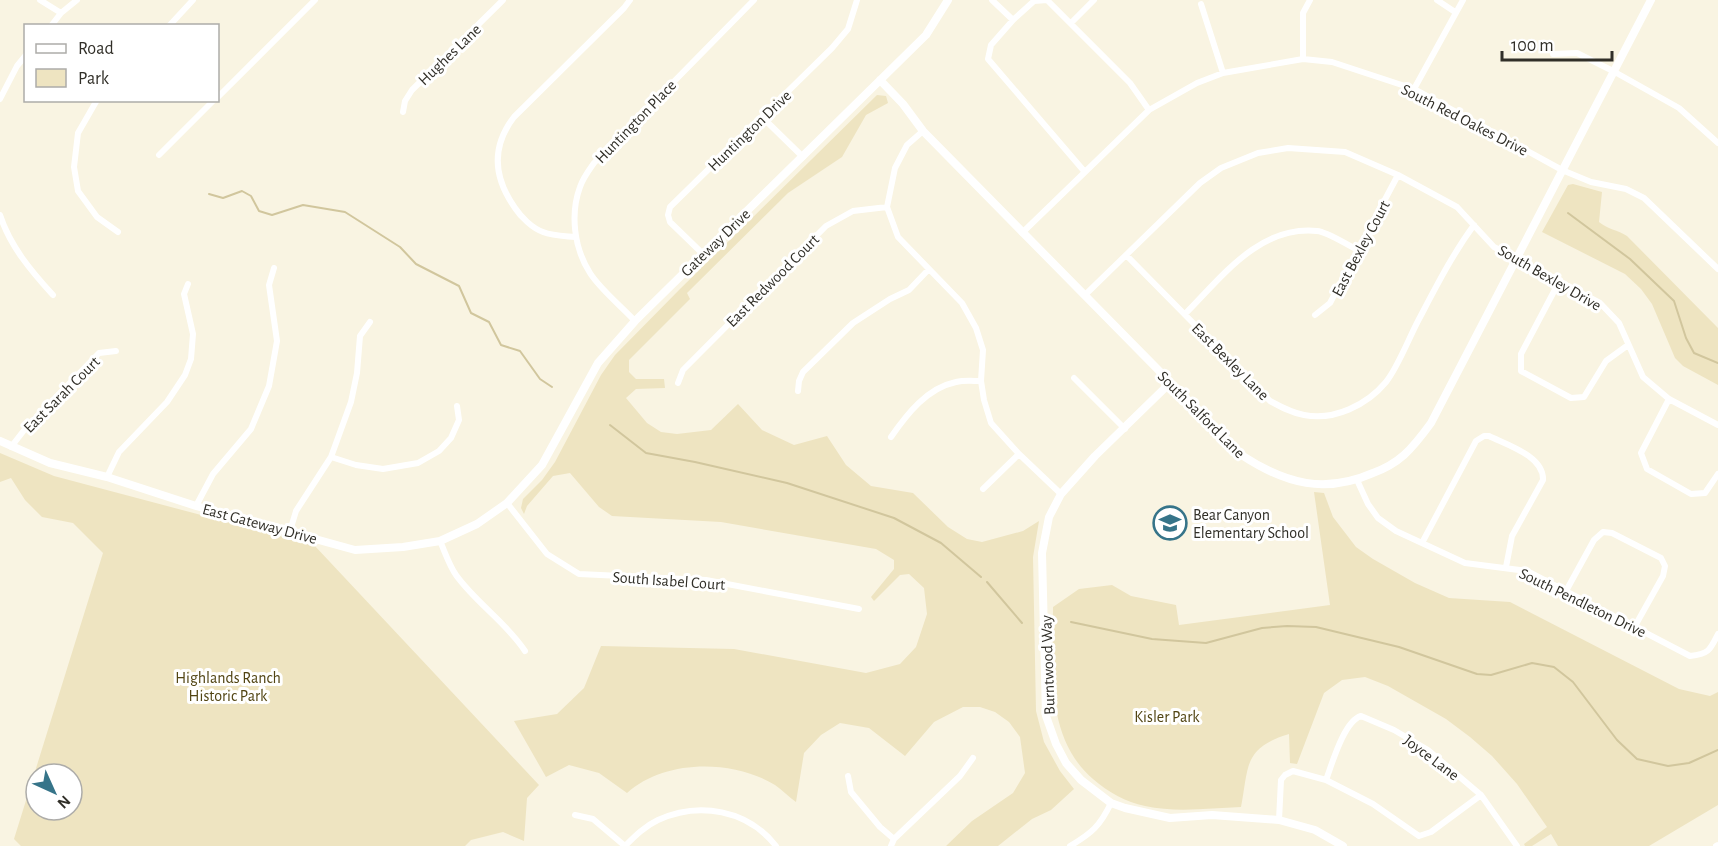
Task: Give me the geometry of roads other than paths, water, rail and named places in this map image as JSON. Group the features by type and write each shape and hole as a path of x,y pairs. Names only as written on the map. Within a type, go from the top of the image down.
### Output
{"street":[{"path":"40,0 61,14"},
{"path":"53,24 77,0"},
{"path":"171,24 194,0"},
{"path":"219,96 315,0"},
{"name":"Hughes Lane","path":"403,112 405,101 412,90 503,0"},
{"path":"575,237 541,231 520,215 508,198 498,175 498,154 504,130 514,117 630,0"},
{"name":"Huntington Place","path":"635,321 590,274 580,253 575,237 575,205 580,185 594,163 754,0"},
{"name":"Huntington Drive","path":"703,254 670,222 668,215 670,207 832,48 848,29 857,0"},
{"name":"Gateway Drive","path":"507,503 542,465 598,363 635,321 926,35 948,0"},
{"path":"992,0 1013,20"},
{"path":"1084,171 988,59 992,45 1013,20 1034,1 1047,0 1130,83 1149,110"},
{"path":"1071,23 1094,0"},
{"path":"1303,59 1303,13 1310,0"},
{"path":"1437,0 1455,12"},
{"path":"1414,89 1463,0"},
{"name":"South Salford Lane","path":"880,80 903,104 923,131 1243,456 1263,469 1284,478 1305,484 1332,484 1357,480 1387,467 1403,456 1431,423 1651,0"},
{"path":"1201,4 1223,73"},
{"path":"1553,54 1577,53 1613,71 1679,108 1718,142"},
{"path":"0,99 17,66 24,58"},
{"name":"South Red Oakes Drive","path":"1022,233 1149,110 1197,83 1223,73 1303,59 1332,62 1414,89 1562,170 1591,182 1626,189 1644,198 1718,269"},
{"path":"96,102 78,133 74,167 78,191 97,217 118,232"},
{"path":"159,155 212,102"},
{"path":"762,117 803,157"},
{"path":"923,131 907,145 895,168 887,207 898,237 962,303 976,328 983,350 981,381 991,423 1019,454 1061,494"},
{"name":"South Bexley Drive","path":"1086,294 1200,183 1221,168 1258,153 1296,148 1345,152 1398,175 1457,207 1494,246 1560,280 1607,309 1619,323 1643,377 1669,399 1718,425"},
{"name":"East Bexley Court","path":"1315,315 1330,303 1398,175"},
{"name":"East Redwood Court","path":"678,383 683,370 826,226 853,211 887,207"},
{"path":"0,215 4,228 25,264 53,295"},
{"name":"East Bexley Lane","path":"1126,255 1270,401 1289,411 1323,416 1364,403 1387,381 1454,252 1474,225"},
{"path":"1185,314 1251,249 1277,235 1318,231 1358,250"},
{"path":"196,506 213,474 251,429 269,386 277,341 269,285 274,268"},
{"path":"798,392 803,372 853,323 890,298 909,290 929,269"},
{"path":"1560,280 1521,354 1521,371 1571,398 1584,397 1606,361 1628,345"},
{"path":"107,477 119,452 167,402 185,375 191,359 193,333 184,294 188,284"},
{"path":"290,531 296,511 331,457 351,402 357,373 360,336 370,322"},
{"name":"East Sarah Court","path":"11,447 25,429 99,353 116,351"},
{"path":"1074,378 1125,429"},
{"path":"891,437 908,413 931,393 956,382 981,381"},
{"name":"Burntwood Way","path":"1170,383 1095,456 1061,494 1049,517 1042,553 1046,716 1056,744 1066,763 1081,780 1111,803 1125,808 1170,818 1212,815 1279,820 1315,830 1343,846"},
{"path":"1669,399 1641,453 1647,469 1691,494 1705,493 1718,474"},
{"path":"331,457 356,465 383,469 418,463 439,452 451,438 459,420 457,406"},
{"path":"1422,543 1476,441 1489,436 1535,460 1543,471 1543,480 1512,537 1506,567"},
{"path":"0,441 11,447"},
{"name":"East Gateway Drive","path":"11,447 50,463 107,477 196,506 355,550 403,548 440,541 477,524 507,503"},
{"path":"983,489 1019,454"},
{"name":"South Pendleton Drive","path":"1357,480 1368,504 1378,518 1396,531 1465,563 1527,571 1690,656 1704,655 1718,634"},
{"name":"South Isabel Court","path":"507,503 547,554 579,574 706,580 859,609"},
{"path":"1566,591 1594,540 1604,532 1612,533 1660,558 1665,566 1663,576 1635,626"},
{"path":"440,541 456,574 491,614 514,634 525,651"},
{"name":"Joyce Lane","path":"1326,780 1348,726 1354,718 1361,716 1394,730 1428,750 1481,795 1517,846"},
{"path":"891,846 894,839 960,776 973,758"},
{"path":"1279,820 1281,780 1293,771 1326,780 1372,804 1419,836 1431,832 1481,795"},
{"path":"848,776 851,792 880,827 894,839"},
{"path":"1070,846 1088,836 1101,823 1111,803"},
{"path":"575,815 593,819 625,846 656,821 674,814 703,810 722,812 755,825 776,846"}],"waterway":[{"path":"209,194 223,198 242,191 251,196 259,211 272,215 303,205 345,212 400,247 416,264 459,286 471,313 489,322 501,345 520,351 540,379 552,387"},
{"path":"1568,213 1630,259 1674,301 1686,338 1694,353 1718,363"},
{"path":"610,425 646,453 787,483 894,518 941,543 981,577"},
{"path":"987,582 1022,623"},
{"path":"1071,622 1152,639 1206,643 1262,628 1316,627 1399,647 1477,674 1491,675 1532,663 1554,667 1573,682 1617,740 1637,759 1668,766 1689,763 1718,750"}],"place":[{"name":"Bear Canyon Elementary School","path":"1170,523"}],"park label":[{"name":"Highlands Ranch Historic Park","path":"228,686"},
{"name":"Kisler Park","path":"1167,716"}]}
